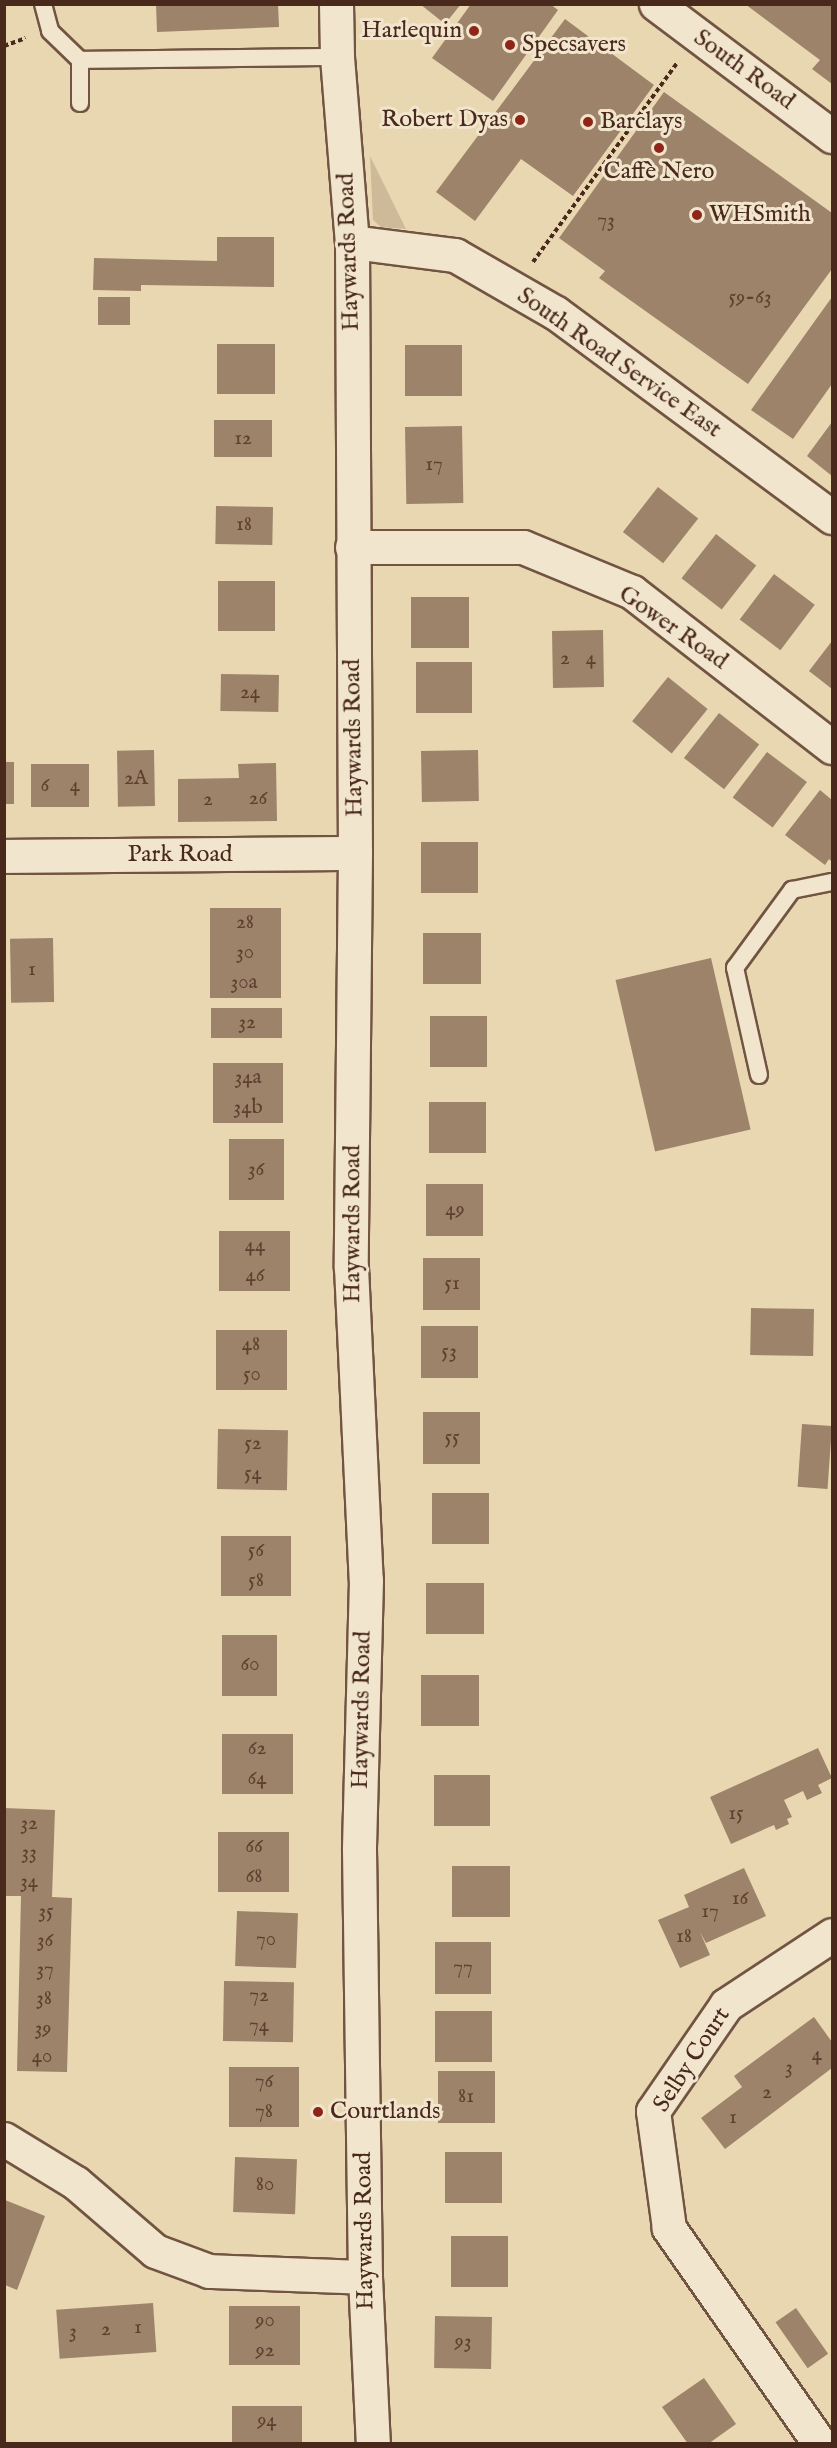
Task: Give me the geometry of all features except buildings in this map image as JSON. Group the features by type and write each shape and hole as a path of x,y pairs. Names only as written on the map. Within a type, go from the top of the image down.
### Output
{"street":[{"name":"Haywards Road","path":"336,4 337,57 352,242 355,853 351,1266 366,1580 359,1849 365,2277 373,2444"},
{"name":"South Road","path":"656,4 832,136"},
{"name":"South Road Service East","path":"352,242 455,255 556,314 832,517"},
{"name":"Gower Road","path":"352,547 523,547 632,592 832,747"},
{"name":"Park Road","path":"4,856 355,853"},
{"name":"Selby Court","path":"820,2444 669,2228 653,2111 726,2005 832,1935"},
{"path":"4,2139 76,2183 155,2251 209,2271 365,2277"}],"lane":[{"path":"43,4 50,31 80,60 337,57"},
{"path":"80,60 80,103"},
{"path":"759,1075 735,968 792,890 832,882"}],"path":[{"path":"512,288 698,36"}],"shaded area":[{"path":"370,156 406,229 381,227 373,220"}],"place":[{"name":"Harlequin","path":"474,31"},
{"name":"Specsavers","path":"510,45"},
{"name":"Robert Dyas","path":"520,120"},
{"name":"Barclays","path":"588,122"},
{"name":"Caffè Nero","path":"659,148"},
{"name":"WHSmith","path":"697,215"},
{"name":"Courtlands","path":"318,2112"}]}
